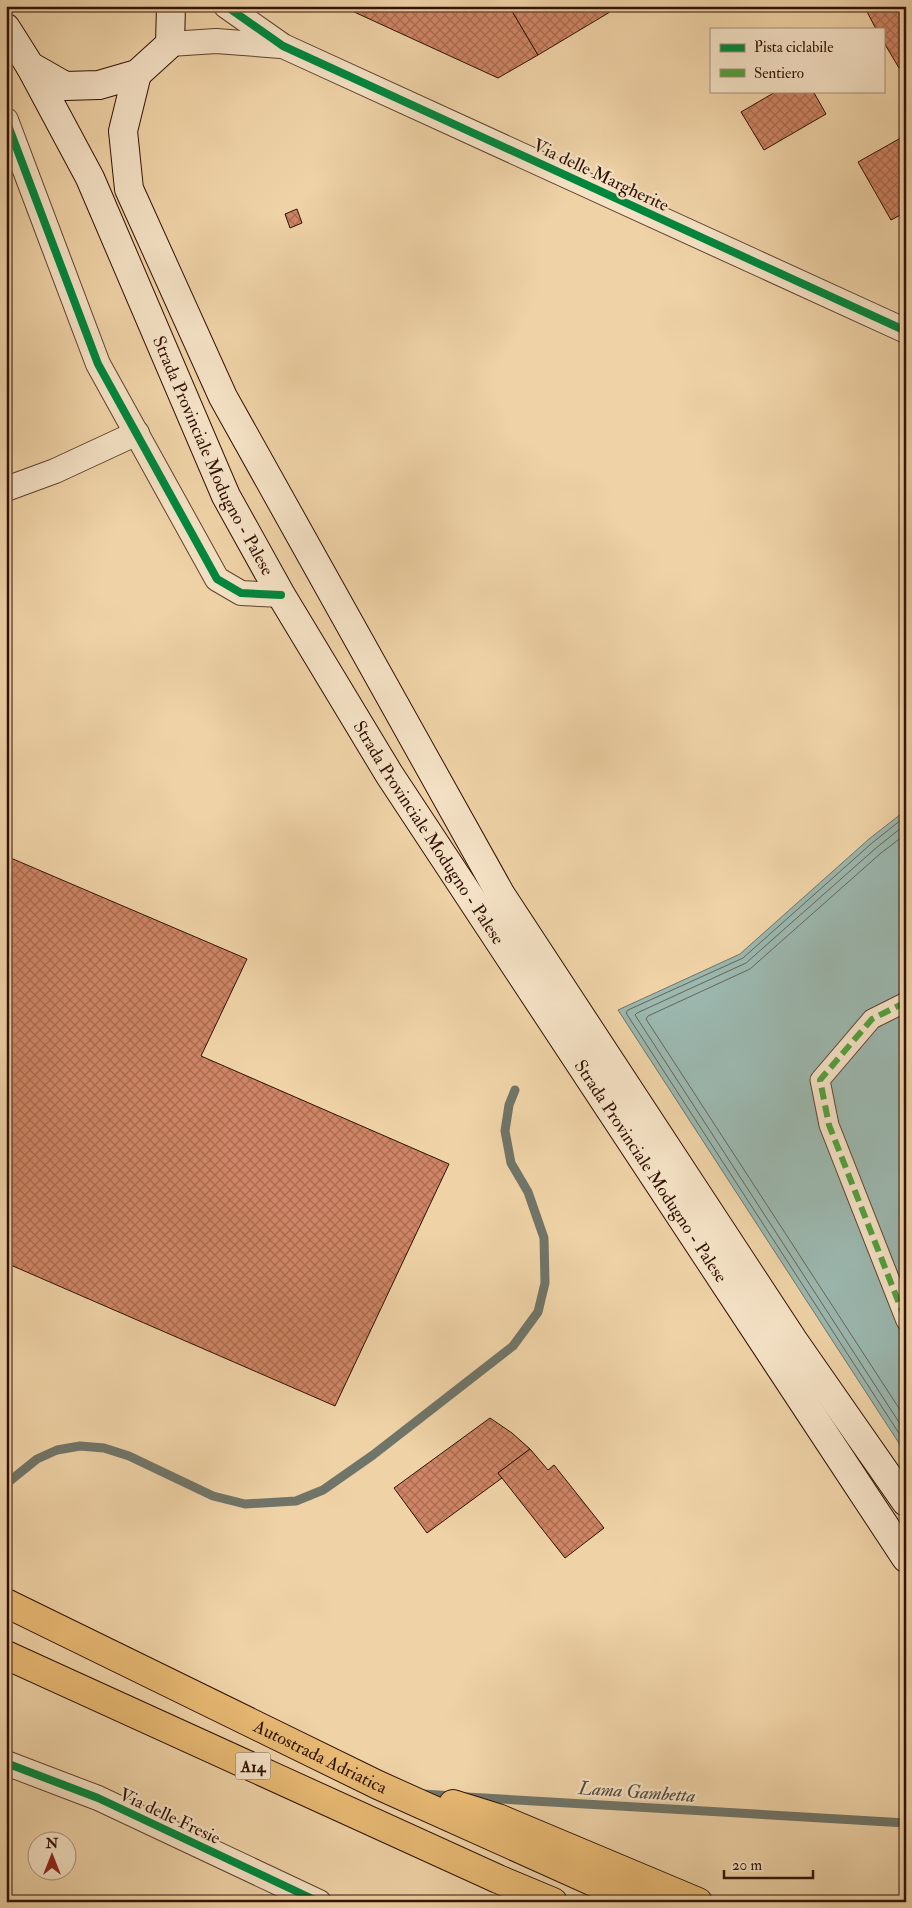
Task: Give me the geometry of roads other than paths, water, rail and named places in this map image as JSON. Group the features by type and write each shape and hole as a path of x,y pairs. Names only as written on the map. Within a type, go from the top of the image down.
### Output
{"highway":[{"name":"Autostrada Adriatica","path":"6,1603 378,1785 438,1807"},
{"name":"Autostrada Adriatica","path":"6,1655 498,1879 553,1902"},
{"name":"A14","path":"438,1807 638,1902"},
{"name":"A14","path":"438,1807 498,1818 698,1902"},
{"name":"A14","path":"498,1879 540,1902"}],"main road":[{"path":"170,44 171,6"},
{"name":"Strada Provinciale Modugno - Palese","path":"6,28 30,66 90,178 226,496 281,595 389,774 906,1558"},
{"name":"Strada Provinciale Modugno - Palese","path":"30,66 65,86 99,85 137,74 170,44"},
{"name":"Strada Provinciale Modugno - Palese","path":"137,74 123,131 129,188 224,398 502,895 793,1340 906,1502"}],"street":[{"path":"226,6 283,46"},
{"path":"170,44 216,41 283,46"},
{"name":"Via delle Margherite","path":"283,46 906,331"},
{"path":"6,120 98,364 217,579 241,593 281,595"},
{"path":"6,489 55,471 137,433"},
{"path":"906,1002 872,1019 820,1080 829,1125 906,1321"},
{"name":"Via delle Fresie","path":"6,1763 98,1798 319,1902"}],"water":[{"path":"906,810 906,1454 618,1010 740,954 869,839"}],"waterway":[{"path":"6,1484 37,1459 57,1450 80,1446 104,1448 129,1456 213,1496 245,1504 296,1501 323,1490 373,1455 513,1346 538,1312 545,1283 544,1238 528,1192 511,1163 505,1131 509,1105 515,1090"},
{"name":"Lama Gambetta","path":"422,1794 454,1796"},
{"name":"Lama Gambetta","path":"467,1797 906,1823"}]}
